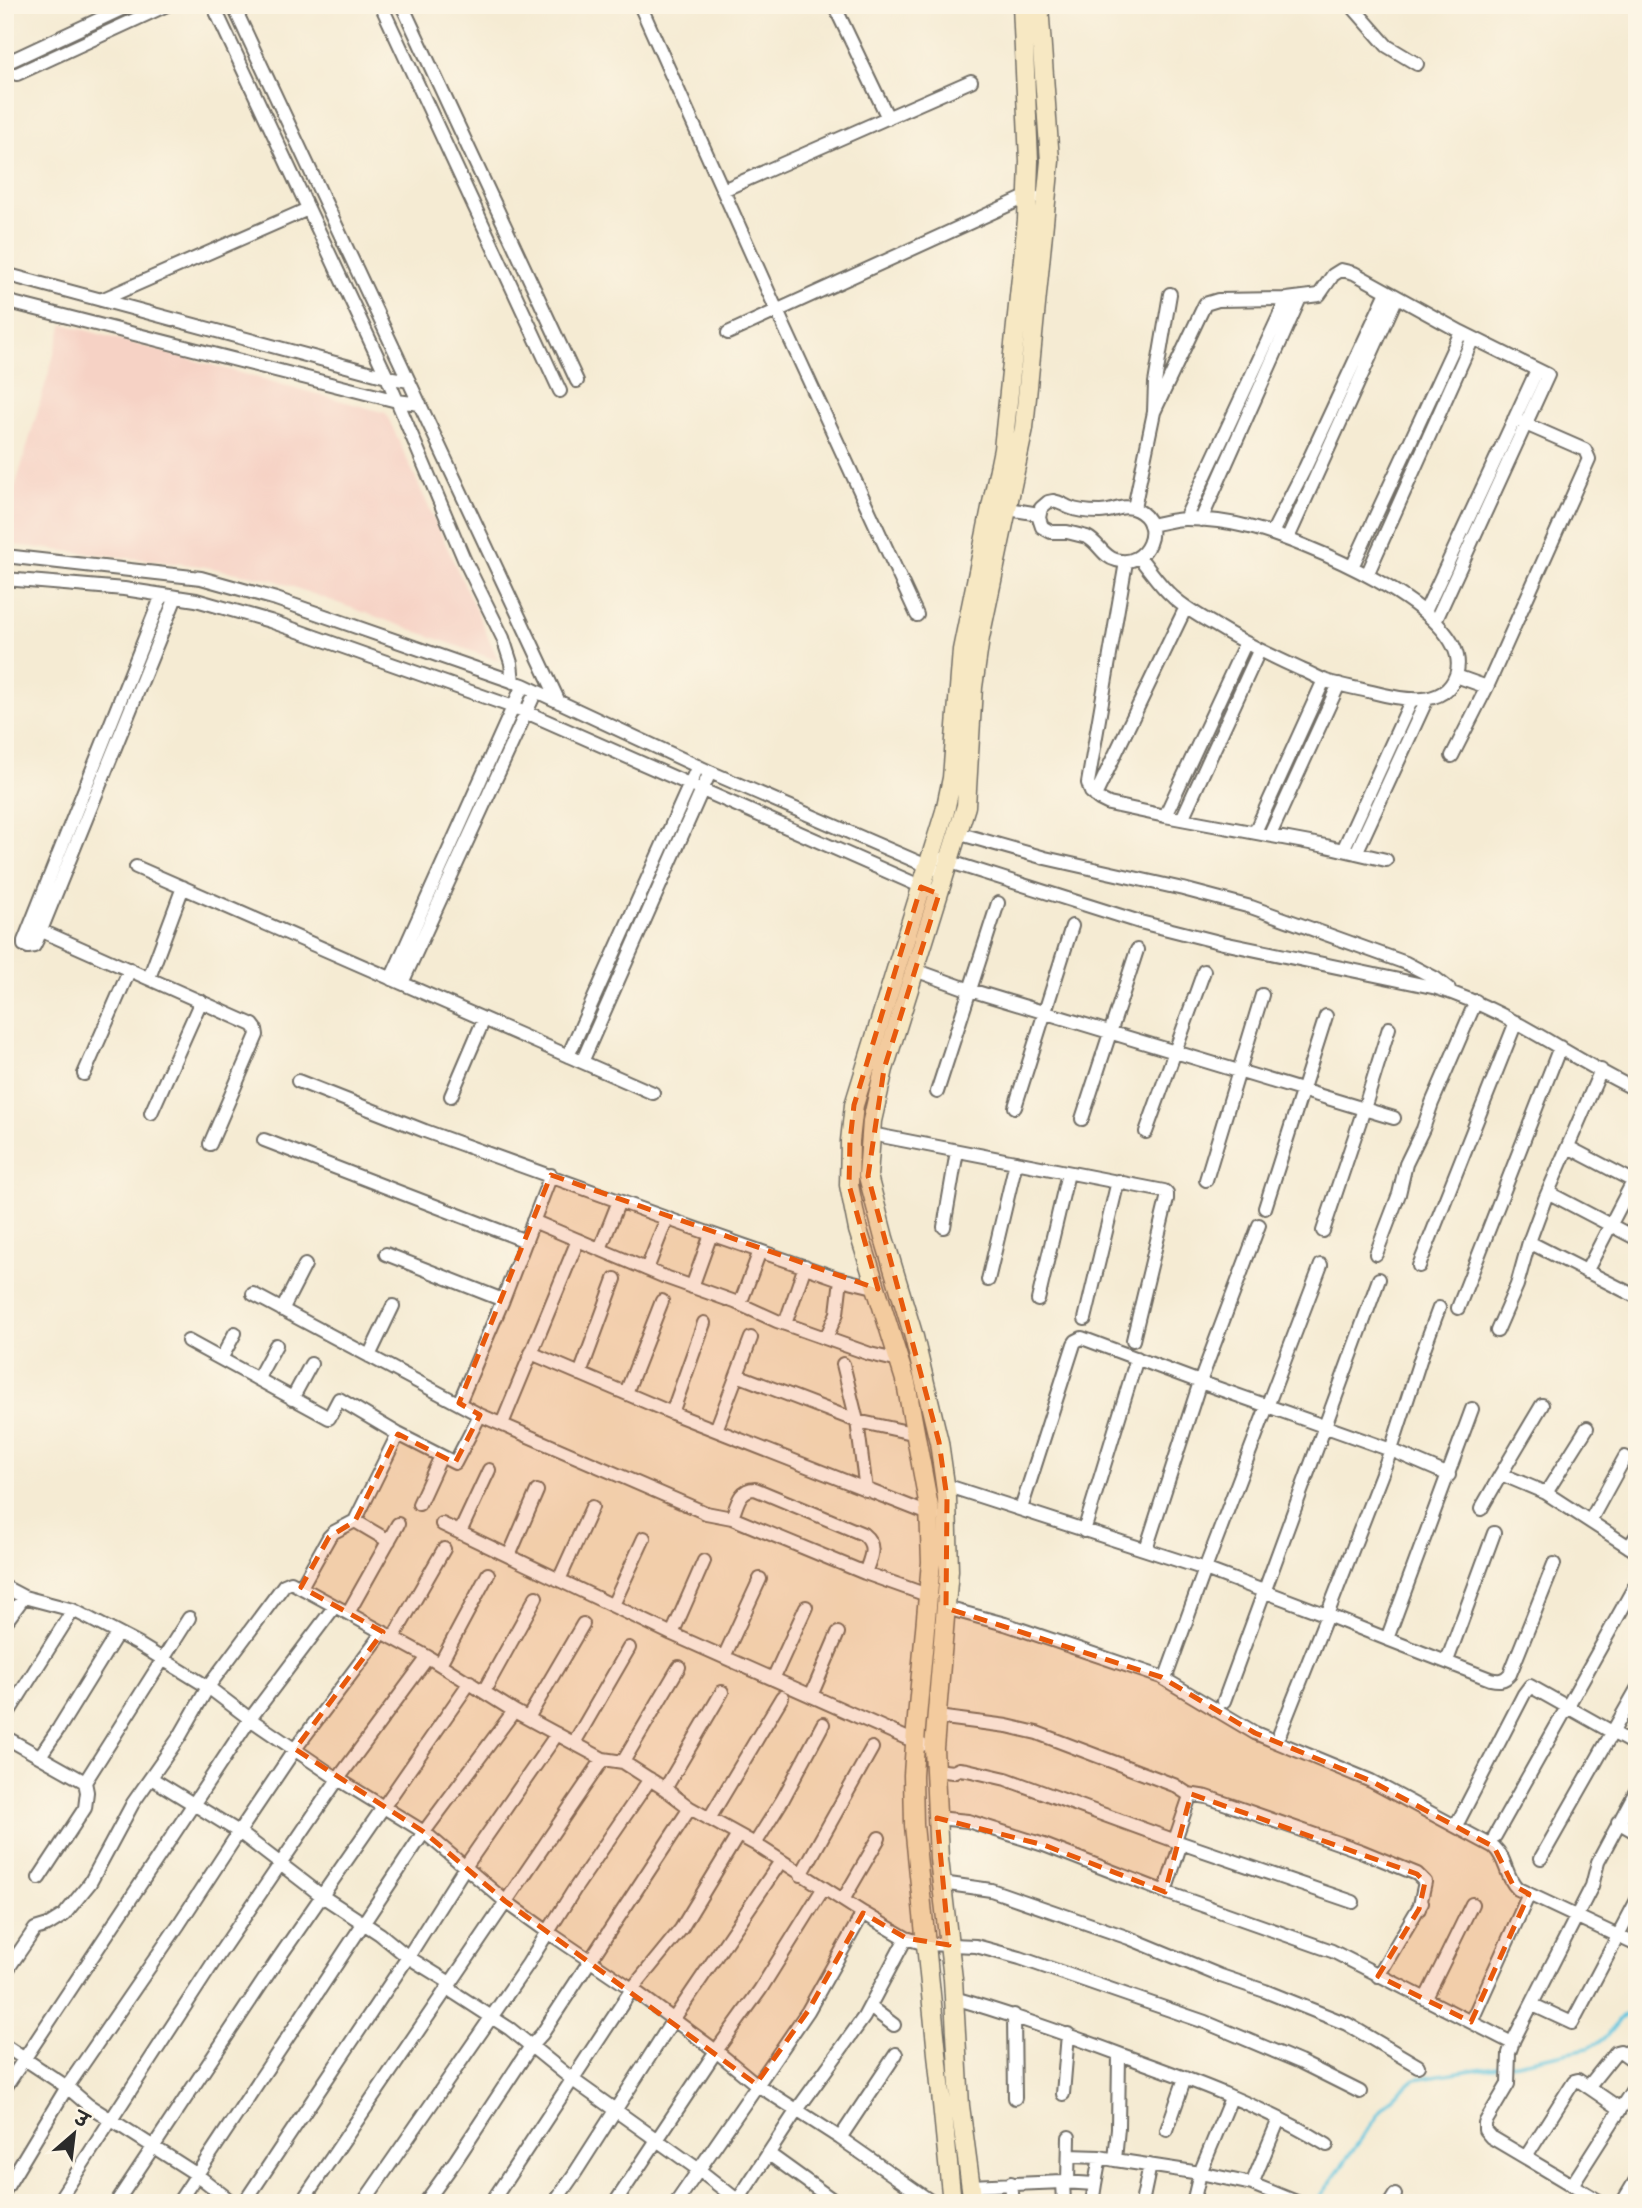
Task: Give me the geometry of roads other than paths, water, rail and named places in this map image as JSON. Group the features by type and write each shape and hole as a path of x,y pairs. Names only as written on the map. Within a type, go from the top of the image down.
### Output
{"main road":[{"path":"952,2203 914,1825 915,1743 931,1562 930,1514 900,1361 858,1230 849,1185 855,1105 945,811 952,778 962,650 1003,449 1027,220 1029,161 1022,5"},
{"path":"971,2194 960,2106 934,1748 950,1570 945,1485 939,1442 914,1337 884,1238 869,1176 872,1121 884,1069 966,806 973,687 980,638 1027,406 1050,161 1039,5"}],"street":[{"path":"8,62 130,5"},
{"path":"17,74 166,5"},
{"path":"213,5 387,377 464,559 503,638 518,683 520,710"},
{"path":"233,5 559,702"},
{"path":"381,5 560,391"},
{"path":"402,5 578,381"},
{"path":"640,5 917,615"},
{"path":"834,5 888,118"},
{"path":"1351,5 1387,46 1417,64"},
{"path":"723,190 971,82"},
{"path":"728,333 1028,196 1048,199"},
{"path":"101,300 308,209"},
{"path":"1154,412 1205,304 1219,300 1319,295 1333,275 1341,270 1354,273 1543,373 1425,612"},
{"path":"5,274 409,381"},
{"path":"1134,508 1154,412 1155,383 1170,294"},
{"path":"1272,533 1392,294"},
{"path":"1288,538 1392,294"},
{"path":"1185,519 1293,298"},
{"path":"1201,520 1293,298"},
{"path":"5,301 397,401 419,404"},
{"path":"1352,567 1467,335"},
{"path":"1367,575 1467,335"},
{"path":"1436,622 1520,422"},
{"path":"1452,756 1487,687 1590,459 1585,450 1520,422"},
{"path":"1150,525 1185,519 1249,527 1288,538 1352,567 1403,595 1436,622 1450,640 1458,667 1447,690 1427,699 1398,699 1324,680 1259,651 1186,607 1133,559 1109,557 1087,537 1046,530 1040,522 1039,514 1044,505 1053,501 1069,508 1101,512 1125,506 1134,508 1142,513 1150,525 1152,538 1149,547 1133,559 1088,783 1091,792 1109,804 1386,860"},
{"path":"1008,509 1039,514"},
{"path":"5,556 201,578 276,599 518,683 704,769 929,861 1223,943 1455,993 1516,1022 1637,1090"},
{"path":"5,579 124,589 197,600 270,621 520,710 939,894"},
{"path":"35,928 162,595"},
{"path":"35,928 176,597"},
{"path":"1095,796 1186,607"},
{"path":"1164,816 1245,643"},
{"path":"1182,820 1259,651"},
{"path":"1456,676 1487,687"},
{"path":"1255,832 1324,680"},
{"path":"1270,835 1339,684"},
{"path":"397,981 520,710 536,691"},
{"path":"1350,851 1412,699"},
{"path":"1350,851 1427,699"},
{"path":"568,1056 690,785 704,769"},
{"path":"582,1062 704,791 704,769"},
{"path":"957,833 1037,856 1251,907 1406,963 1435,978 1455,993"},
{"path":"136,867 653,1093"},
{"path":"149,978 183,887"},
{"path":"937,1092 998,903"},
{"path":"1015,1107 1072,926"},
{"path":"35,928 253,1025 257,1035 210,1144"},
{"path":"1082,1119 1137,950"},
{"path":"84,1074 130,970"},
{"path":"915,970 970,990 1394,1118"},
{"path":"1146,1132 1204,971"},
{"path":"1206,1180 1262,995"},
{"path":"151,1113 201,1001"},
{"path":"1376,1254 1399,1194 1406,1164 1476,1001"},
{"path":"1265,1208 1326,1016"},
{"path":"451,1096 484,1019"},
{"path":"1419,1266 1516,1022"},
{"path":"1323,1231 1389,1028"},
{"path":"1458,1308 1560,1046"},
{"path":"1497,1331 1517,1285 1529,1242 1601,1070"},
{"path":"298,1081 425,1131 711,1234 841,1279 878,1288"},
{"path":"872,1134 1158,1188 1167,1194 1133,1340"},
{"path":"264,1140 526,1241"},
{"path":"1568,1147 1636,1179 1586,1272"},
{"path":"944,1227 957,1151"},
{"path":"988,1280 1016,1162"},
{"path":"1038,1300 1068,1173"},
{"path":"459,1403 503,1300 551,1175"},
{"path":"1084,1320 1118,1181"},
{"path":"1549,1192 1637,1239"},
{"path":"600,1249 619,1200"},
{"path":"647,1269 667,1218"},
{"path":"533,1221 785,1324 900,1361"},
{"path":"1146,1549 1200,1382 1259,1225"},
{"path":"692,1287 711,1234"},
{"path":"502,1424 578,1240"},
{"path":"1529,1242 1637,1297"},
{"path":"740,1304 760,1251"},
{"path":"386,1254 503,1300"},
{"path":"282,1310 305,1265"},
{"path":"1167,1674 1266,1405 1321,1265"},
{"path":"785,1324 806,1266"},
{"path":"580,1374 615,1279"},
{"path":"826,1338 837,1313 841,1279"},
{"path":"1224,1701 1379,1279"},
{"path":"253,1294 480,1415 706,1513 732,1518 865,1573 927,1595"},
{"path":"626,1393 662,1301"},
{"path":"369,1356 393,1306"},
{"path":"1280,1733 1391,1450 1439,1308"},
{"path":"672,1413 704,1323"},
{"path":"221,1359 235,1333"},
{"path":"716,1430 751,1338"},
{"path":"1021,1509 1076,1341 1083,1338 1391,1450 1449,1475"},
{"path":"188,1341 329,1418 339,1399 398,1434 455,1463 480,1415"},
{"path":"258,1378 276,1345"},
{"path":"531,1353 672,1413 948,1521"},
{"path":"1084,1531 1137,1358"},
{"path":"292,1399 311,1364"},
{"path":"843,1364 857,1421 866,1490"},
{"path":"737,1375 857,1421 916,1434"},
{"path":"1481,1509 1542,1405"},
{"path":"1387,1639 1472,1409"},
{"path":"1546,1493 1587,1428"},
{"path":"301,1587 329,1537 355,1521 398,1434"},
{"path":"419,1504 441,1456"},
{"path":"1590,1521 1625,1457"},
{"path":"460,1532 489,1470"},
{"path":"1501,1474 1546,1493 1633,1550 1637,1535"},
{"path":"945,1485 1266,1590 1490,1679 1506,1679 1510,1674 1555,1564"},
{"path":"732,1518 744,1491 755,1489 870,1539 873,1551 865,1573"},
{"path":"509,1556 537,1491"},
{"path":"559,1580 592,1507"},
{"path":"355,1521 389,1541"},
{"path":"348,1613 398,1524"},
{"path":"442,1524 672,1634 915,1743 934,1748"},
{"path":"1447,1661 1494,1533"},
{"path":"613,1605 644,1538"},
{"path":"5,2190 67,2087 295,1749 388,1635 444,1549"},
{"path":"672,1634 704,1561"},
{"path":"57,2203 215,1959 338,1779 434,1660 488,1574"},
{"path":"724,1657 760,1579"},
{"path":"5,1973 35,1929 48,1925 64,1914 90,1884 134,1803 180,1736 208,1687 284,1585 291,1582 434,1660 514,1711 603,1759 623,1762 690,1808 755,1844 823,1889 906,1938 926,1944 976,1946 1020,1958 1205,2022 1300,2062 1360,2092"},
{"path":"1494,1836 1636,1584"},
{"path":"5,1587 24,1597 73,1610 138,1644 208,1687 338,1779 424,1832 505,1901 632,1989 756,2084 933,2203"},
{"path":"5,1623 24,1597"},
{"path":"484,1691 536,1597"},
{"path":"5,2088 250,1719 335,1606"},
{"path":"773,1679 806,1607"},
{"path":"946,1608 1005,1624 1161,1677 1263,1736 1371,1781 1494,1847 1501,1853 1513,1885 1637,1945"},
{"path":"5,1718 73,1610"},
{"path":"39,1878 85,1808 85,1782 189,1618"},
{"path":"528,1718 583,1624"},
{"path":"811,1696 838,1633"},
{"path":"40,1756 117,1634"},
{"path":"574,1743 629,1648"},
{"path":"623,1762 680,1667"},
{"path":"116,2203 382,1806 470,1682"},
{"path":"1459,1820 1528,1687 1533,1686 1637,1746"},
{"path":"1541,1858 1637,1689"},
{"path":"665,1789 722,1692"},
{"path":"709,1819 782,1697"},
{"path":"178,2203 424,1832 514,1711"},
{"path":"937,1717 1007,1726 1037,1733 1174,1785 1188,1794 1207,1797 1361,1851 1418,1874 1425,1882 1419,1909"},
{"path":"755,1844 783,1799 823,1724"},
{"path":"244,2203 557,1734"},
{"path":"5,1737 85,1782"},
{"path":"801,1875 872,1748"},
{"path":"301,2203 603,1759"},
{"path":"935,1770 967,1770 1006,1779 1353,1902"},
{"path":"151,1778 239,1832 322,1896 447,1981 453,1992 491,2016 573,2080 699,2170 738,2202 797,2110 870,2007 906,1938"},
{"path":"363,2203 649,1779"},
{"path":"1602,2203 1491,2137 1485,2130 1485,2123 1505,2091 1509,2078 1510,2048 1592,1886 1598,1862 1637,1789"},
{"path":"1165,1892 1189,1799 1188,1794"},
{"path":"425,2203 591,1961 690,1808"},
{"path":"937,1818 968,1821 1044,1845 1165,1892 1332,1951 1471,2022 1510,2048"},
{"path":"1618,1822 1637,1833"},
{"path":"491,2203 632,1989 681,1929 738,1835"},
{"path":"842,1900 879,1838"},
{"path":"554,2203 781,1861"},
{"path":"942,1883 991,1890 1129,1938 1347,2024 1418,2066"},
{"path":"1378,1976 1430,1886"},
{"path":"615,2203 760,1990 823,1889"},
{"path":"1471,2022 1529,1894"},
{"path":"1533,2005 1572,2023 1637,1900"},
{"path":"1426,1998 1472,1904"},
{"path":"676,2203 808,2011 863,1913"},
{"path":"954,1998 1014,2015 1185,2078 1292,2123 1327,2145"},
{"path":"870,2007 894,2025"},
{"path":"1014,2015 1015,2098"},
{"path":"1063,2094 1068,2034"},
{"path":"5,2046 67,2087 88,2105 197,2174 233,2203"},
{"path":"1588,2087 1616,2052 1637,2063"},
{"path":"1115,2160 1119,2053"},
{"path":"840,2138 896,2054"},
{"path":"1167,2130 1185,2078"},
{"path":"1526,2157 1572,2084 1578,2080 1619,2108"},
{"path":"1572,2185 1637,2083"},
{"path":"1193,2203 1200,2173 1231,2098"},
{"path":"1252,2184 1279,2119"},
{"path":"1064,2203 1069,2137"},
{"path":"769,2154 837,2203"},
{"path":"1069,2156 1100,2157 1200,2173 1252,2184 1299,2203"},
{"path":"1092,2203 1100,2157"},
{"path":"1142,2203 1150,2165"},
{"path":"1622,2203 1637,2178"},
{"path":"1011,2183 1013,2203"},
{"path":"971,2194 1011,2183 1095,2184"}],"waterway":[{"path":"1316,2203 1382,2109 1414,2079 1517,2063 1588,2048 1605,2038 1621,2018 1637,2006"}]}
